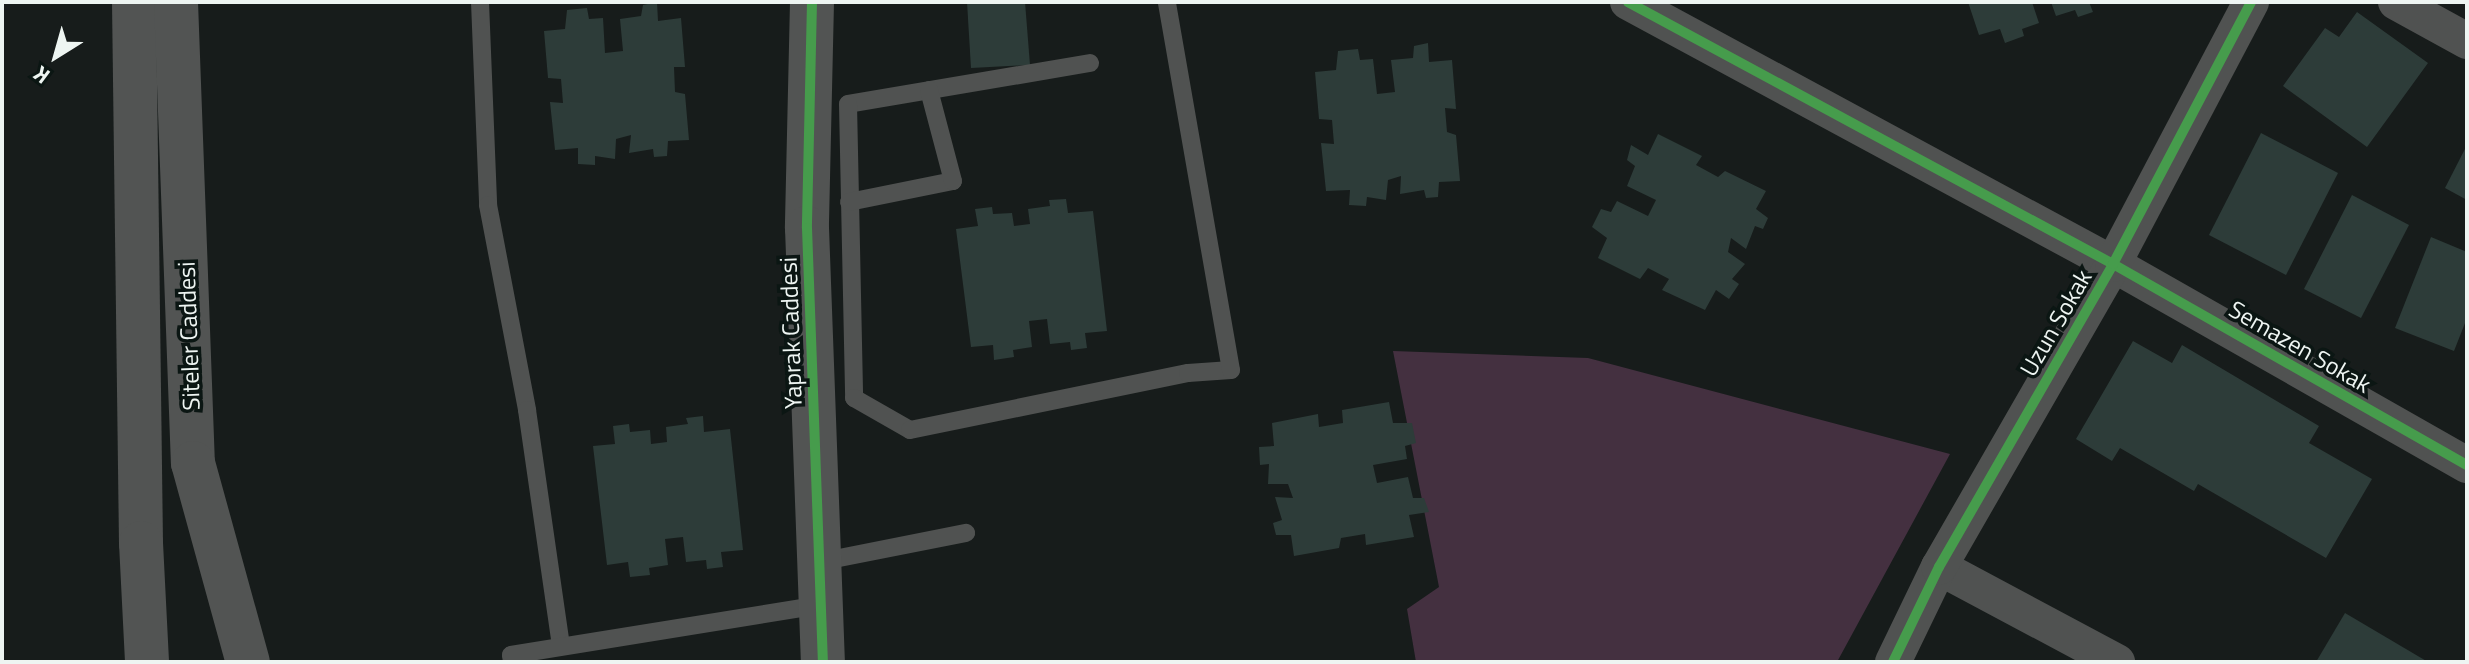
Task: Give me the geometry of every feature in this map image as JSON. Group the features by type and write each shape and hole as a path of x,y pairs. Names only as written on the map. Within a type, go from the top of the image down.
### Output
{"main road":[{"name":"Siteler Caddesi","path":"134,2 141,543 147,662"},
{"name":"Siteler Caddesi","path":"176,2 193,463 248,662"},
{"name":"Yaprak Caddesi","path":"812,2 807,228 823,662"}],"street":[{"name":"Semazen Sokak","path":"1628,2 2113,264 2467,465"},
{"name":"Uzun Sokak","path":"1893,662 1939,567 2113,264 2251,2"},
{"path":"2396,2 2467,41"},
{"path":"1939,567 2117,662"}],"lane":[{"path":"480,2 488,205 527,410 561,646"},
{"path":"1090,63 848,104 854,398 910,430 1188,373 1231,370 1167,2"},
{"path":"849,202 953,181 929,90"},
{"path":"819,562 966,533"},
{"path":"512,662 511,655 821,605"}],"shaded area":[{"path":"1393,351 1588,358 1950,454 1837,662 1416,662 1407,609 1439,587"}],"building":[{"path":"657,2 658,21 681,18 685,67 674,67 675,92 685,94 689,140 668,141 667,156 654,157 653,149 629,153 631,135 616,139 615,159 595,156 595,165 578,164 578,148 555,150 550,102 563,103 561,79 548,78 544,31 565,29 567,10 587,8 589,19 603,18 605,53 623,51 620,19 641,16 643,5"},
{"path":"967,2 1025,2 1030,65 971,68"},
{"path":"1968,2 2032,2 2039,23 2022,29 2024,36 2005,43 2000,29 1979,35"},
{"path":"2051,2 2089,2 2093,12 2078,17 2075,10 2056,16"},
{"path":"2357,12 2428,63 2367,147 2283,86 2325,28 2339,37"},
{"path":"1428,43 1429,62 1452,60 1456,109 1445,108 1447,132 1456,135 1460,181 1439,182 1438,197 1426,198 1424,190 1400,194 1401,176 1388,180 1386,200 1367,197 1366,206 1349,205 1350,190 1326,191 1321,143 1334,144 1332,120 1319,119 1315,72 1336,70 1338,51 1358,49 1360,60 1373,59 1377,94 1395,92 1391,60 1413,58 1414,46"},
{"path":"2261,133 2338,173 2286,275 2209,235"},
{"path":"1658,134 1702,156 1696,165 1718,177 1725,171 1766,191 1756,209 1768,218 1763,229 1755,226 1746,249 1731,238 1728,252 1745,264 1732,279 1739,284 1729,299 1716,290 1705,310 1662,290 1669,279 1648,268 1640,279 1598,258 1607,238 1592,227 1601,209 1611,212 1617,201 1648,216 1656,200 1627,186 1635,166 1627,160 1631,145 1648,155"},
{"path":"2467,145 2467,200 2445,188"},
{"path":"2352,195 2409,225 2361,318 2304,289"},
{"path":"1066,199 1068,213 1093,211 1107,331 1085,333 1087,348 1071,350 1070,342 1050,344 1047,319 1029,321 1032,347 1013,350 1014,357 994,360 993,345 971,347 956,229 978,226 975,209 992,207 993,214 1012,213 1014,226 1030,224 1028,209 1050,206 1049,200"},
{"path":"2431,237 2467,252 2467,318 2454,351 2395,328"},
{"path":"2133,341 2172,363 2182,345 2319,426 2309,443 2372,479 2326,558 2198,484 2194,491 2120,448 2112,461 2076,439"},
{"path":"1389,402 1393,423 1412,423 1416,443 1405,446 1407,459 1373,465 1377,483 1408,477 1413,498 1424,498 1429,512 1409,515 1414,537 1366,545 1365,534 1341,538 1339,548 1294,556 1291,535 1276,535 1273,523 1282,520 1275,497 1293,498 1288,484 1268,484 1269,464 1260,465 1259,447 1274,446 1272,423 1318,414 1319,427 1343,423 1342,410"},
{"path":"703,416 704,432 730,429 743,550 721,552 723,567 707,569 706,560 686,562 683,537 665,539 668,565 649,568 650,575 630,577 628,562 607,565 593,446 615,444 613,426 629,424 630,432 650,430 651,444 667,442 666,427 688,424 686,418"},
{"path":"2345,613 2428,662 2316,662"}],"cycle path":[{"path":"812,2 807,228 823,662"},
{"path":"1628,2 2113,264 2467,465"},
{"path":"1893,662 1939,567 2113,264 2251,2"}]}
